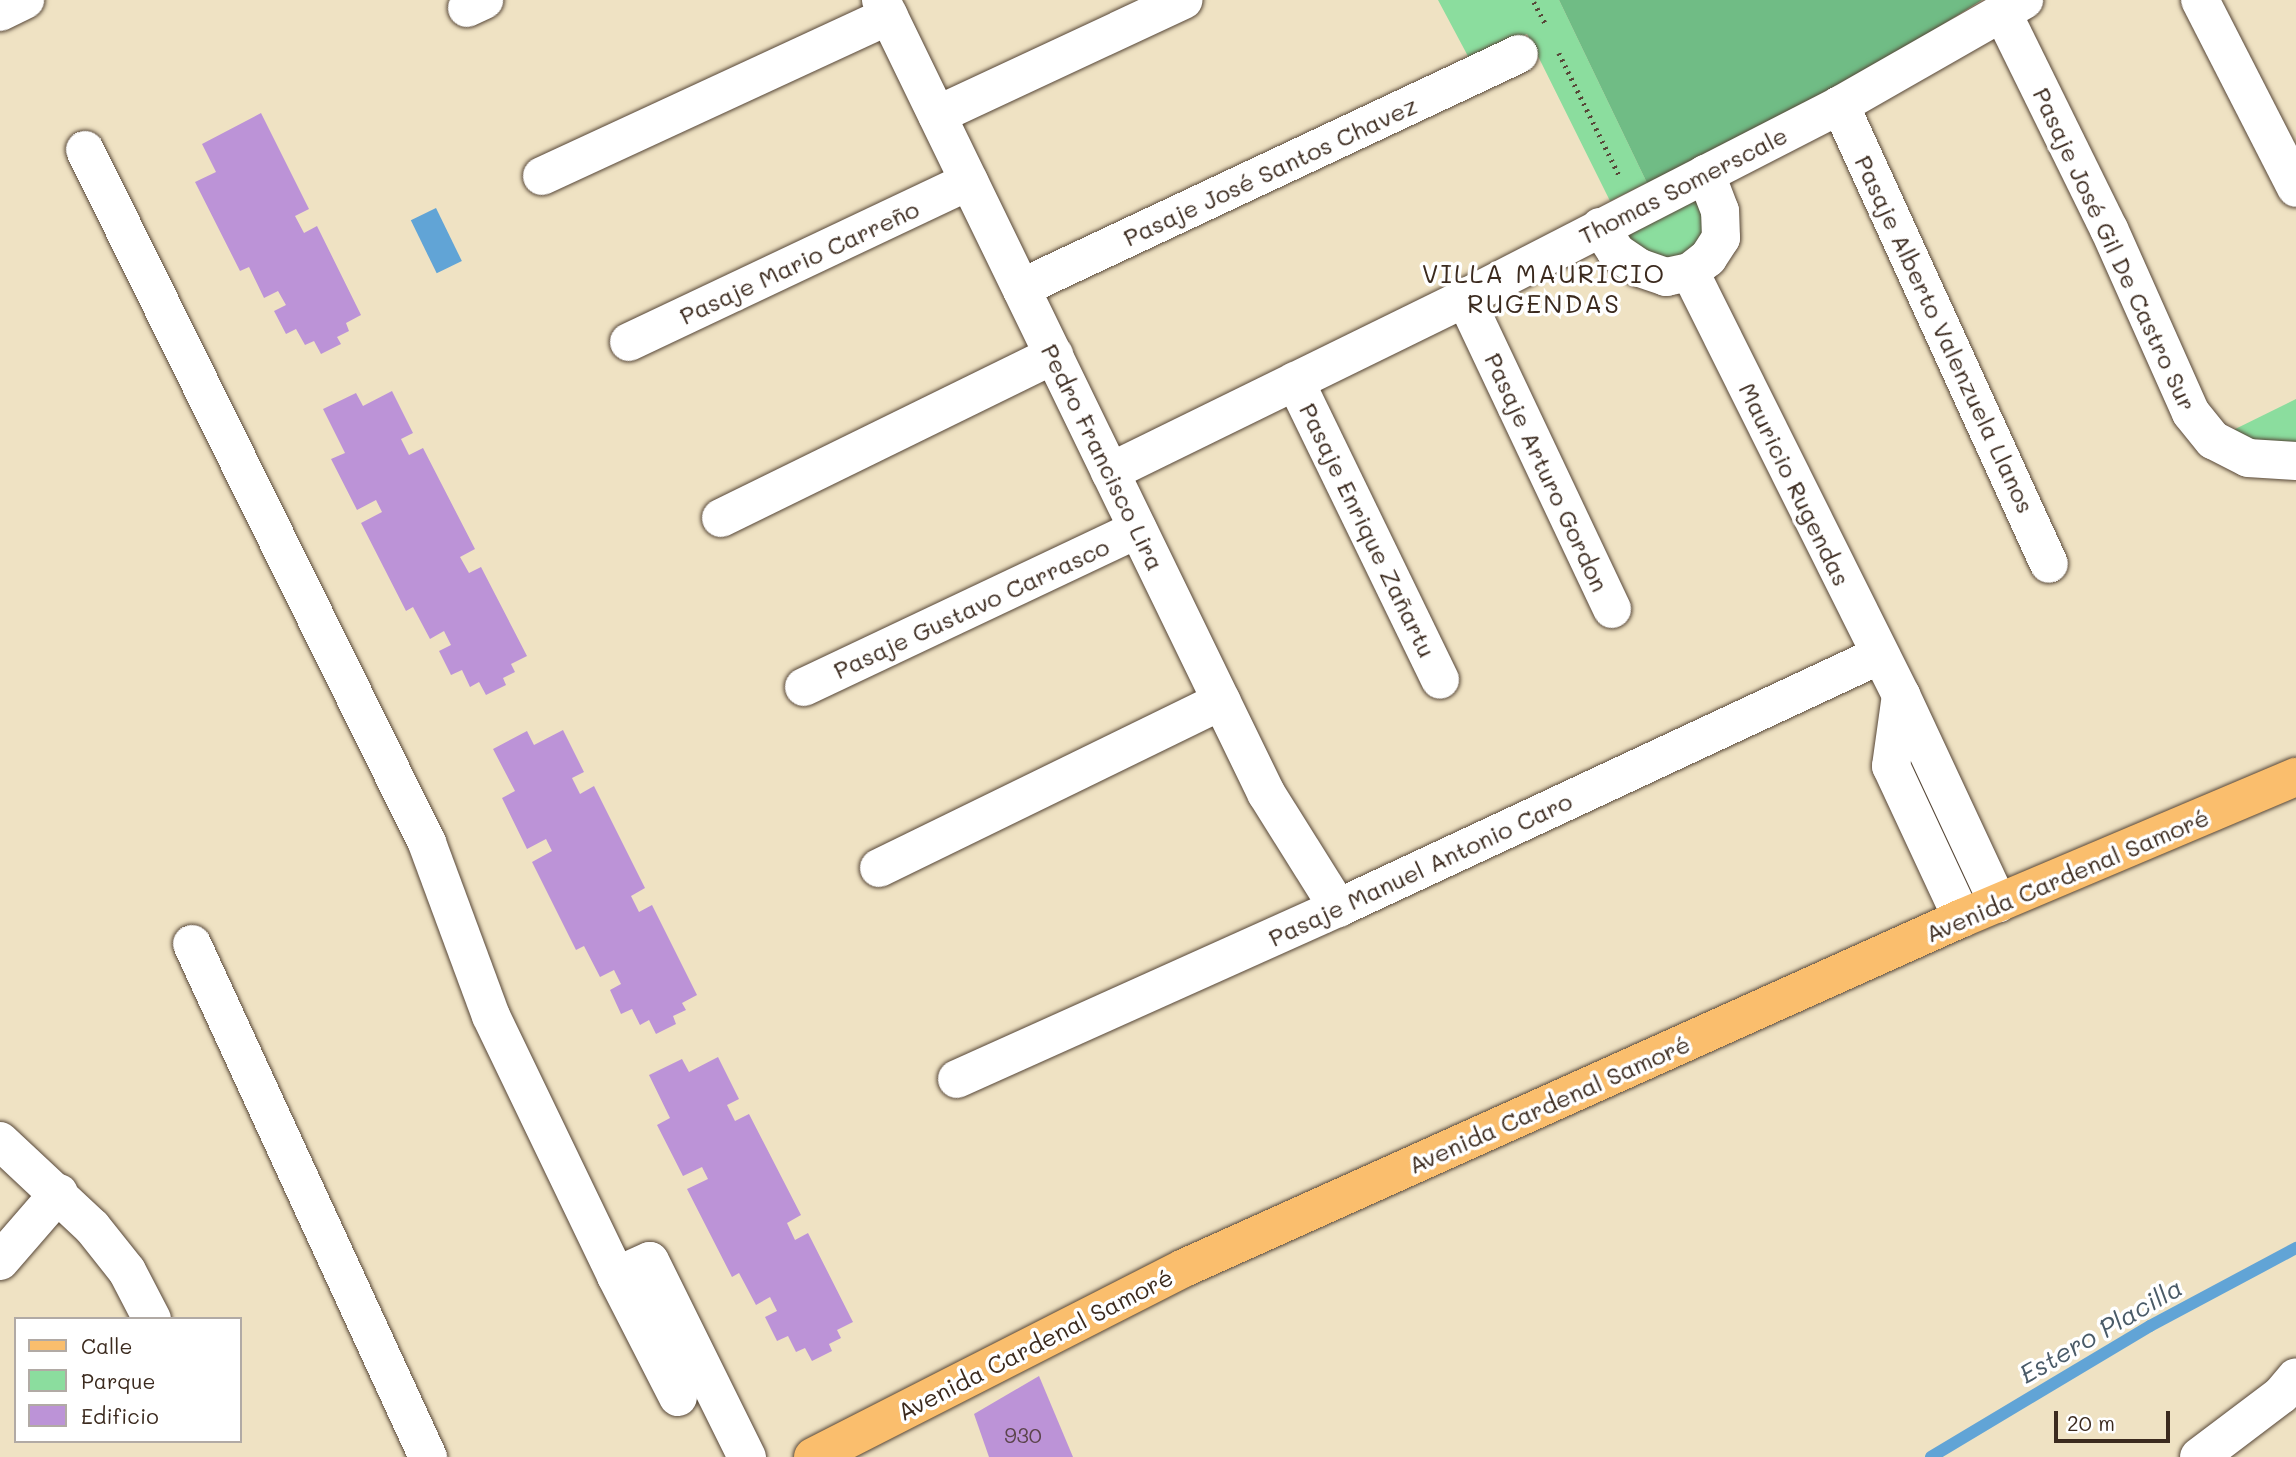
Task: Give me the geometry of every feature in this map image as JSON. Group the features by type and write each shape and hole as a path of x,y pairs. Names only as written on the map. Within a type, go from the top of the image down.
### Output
{"main road":[{"name":"Avenida Cardenal Samoré","path":"814,1457 1185,1268 1962,918 2296,777"}],"street":[{"path":"0,12 25,0"},
{"path":"937,115 1184,0"},
{"path":"2200,0 2296,188"},
{"name":"Thomas Somerscale","path":"1110,472 1465,298 1840,105 2013,7"},
{"name":"Pasaje José Gil De Castro Sur","path":"2013,7 2191,414 2213,440 2248,458 2296,461"},
{"path":"542,176 885,8"},
{"name":"Pedro Francisco Lira","path":"885,8 1266,793 1338,908"},
{"name":"Pasaje José Santos Chavez","path":"1021,288 1519,54"},
{"name":"Pasaje Alberto Valenzuela Llanos","path":"1840,105 2049,564"},
{"path":"85,150 427,843 491,1016 616,1276 678,1397"},
{"path":"1600,227 1616,252 1640,268 1666,277 1690,272 1708,258 1721,238 1720,211 1706,174"},
{"name":"Pasaje Mario Carreño","path":"629,342 969,181"},
{"name":"Mauricio Rugendas","path":"1690,272 1901,695 1998,903"},
{"name":"Pasaje Arturo Gordon","path":"1465,298 1612,609"},
{"path":"721,518 1054,355"},
{"name":"Pasaje Enrique Zañartu","path":"1295,381 1440,680"},
{"name":"Pasaje Gustavo Carrasco","path":"804,688 1138,528"},
{"name":"Pasaje Manuel Antonio Caro","path":"957,1079 1338,908 1880,655"},
{"path":"1901,695 1891,766 1962,918"},
{"path":"879,868 1221,701"},
{"path":"192,944 428,1457"},
{"path":"0,1141 59,1193 92,1227 127,1270 151,1317"},
{"path":"0,1261 59,1193"},
{"path":"616,1276 650,1261 747,1457"},
{"path":"2199,1457 2281,1395 2296,1377"}],"path":[{"path":"1534,2 1546,26"},
{"path":"1558,50 1636,209"}],"green space":[{"path":"1438,0 1559,0 1647,183 1610,201 1527,34 1470,60"},
{"path":"1559,0 1982,0 1836,91 1647,183"},
{"path":"1706,174 1720,211 1690,272 1600,227"},
{"path":"2296,399 2296,455 2223,435"}],"water":[{"path":"436,208 462,261 437,273 411,220"}],"building":[{"path":"261,113 309,209 295,216 304,233 317,226 361,315 346,323 349,331 337,337 341,344 321,354 314,341 305,345 296,329 286,334 274,311 286,305 278,291 264,298 249,267 240,271 195,182 216,172 202,144"},
{"path":"392,391 413,433 401,439 409,455 423,448 475,549 460,557 469,573 481,567 527,656 511,664 515,672 503,678 506,685 486,695 479,682 470,687 462,670 451,675 439,651 451,645 444,631 430,639 413,607 406,611 361,523 382,512 376,500 357,510 331,459 345,453 323,409 356,393 363,406"},
{"path":"563,730 584,772 572,778 580,794 594,786 645,888 631,896 639,912 652,905 697,995 682,1003 686,1010 673,1016 676,1024 656,1034 649,1020 640,1025 632,1009 621,1014 610,990 621,984 614,970 600,977 584,946 576,950 532,862 552,851 546,839 527,849 502,798 515,791 493,749 527,731 534,745"},
{"path":"718,1057 739,1099 727,1105 735,1121 749,1114 801,1215 787,1223 795,1240 808,1233 853,1322 837,1330 841,1338 829,1344 832,1351 812,1361 805,1348 796,1352 788,1336 777,1341 765,1317 777,1311 770,1297 756,1305 739,1273 732,1277 687,1189 708,1179 702,1167 683,1176 657,1125 670,1118 649,1075 682,1059 689,1072"},
{"path":"1039,1376 1073,1457 989,1457 974,1414"}],"waterway":[{"name":"Estero Placilla","path":"1931,1457 2150,1326 2296,1248"}],"district":[{"name":"VILLA MAURICIO RUGENDAS","path":"1544,289"}]}
